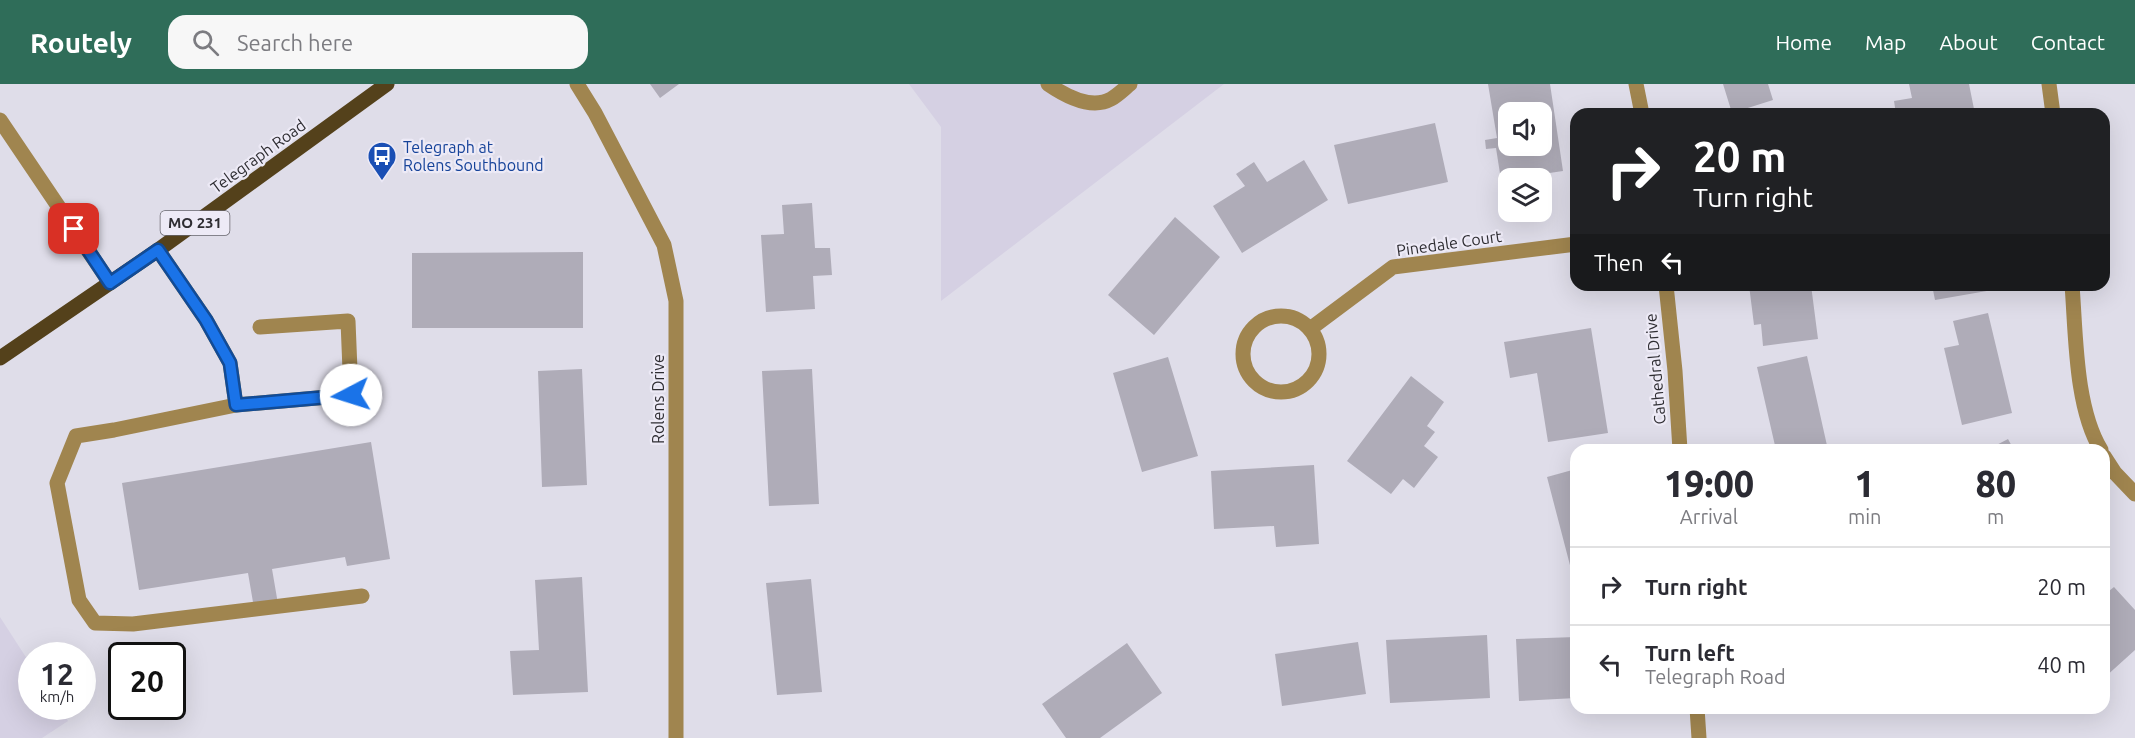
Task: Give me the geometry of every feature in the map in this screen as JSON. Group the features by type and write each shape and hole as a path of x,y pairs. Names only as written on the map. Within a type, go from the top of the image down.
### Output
{"main road":[{"name":"Telegraph Road","path":"0,358 158,250 387,84"}],"street":[{"name":"Rolens Drive","path":"577,84 595,113 664,245 676,301 676,738"},
{"path":"1048,84 1065,96 1090,102 1110,100 1130,84"},
{"path":"1636,84 1641,108"},
{"path":"2049,84 2052,108"},
{"path":"0,120 110,283"},
{"name":"Pinedale Court","path":"1310,329 1394,267 1570,245"},
{"path":"158,250 206,320 230,363 236,405"},
{"name":"Cathedral Drive","path":"1667,291 1680,444"},
{"path":"2073,291 2081,392 2092,436 2097,444"},
{"path":"1284,315 1296,318 1310,329 1319,347 1319,359 1316,372 1308,382 1286,393 1262,388 1252,380 1245,368 1242,356 1247,337 1259,322 1270,317 1284,315"},
{"path":"261,327 348,321 351,395 236,405 76,436 57,483 79,600 94,623 134,624 362,596"},
{"path":"2110,465 2135,494"},
{"path":"1697,714 1699,738"}],"shaded area":[{"path":"909,84 1224,84 941,301 941,127"},
{"path":"0,617 18,645 18,720 68,721 42,738 0,738"}],"building":[{"path":"650,84 679,84 660,98"},
{"path":"1488,84 1550,84 1563,171 1552,173 1552,168 1499,168 1496,148 1486,149 1485,140 1497,138"},
{"path":"1723,84 1768,84 1773,100 1748,108 1730,108"},
{"path":"1909,84 1969,84 1974,108 1895,108 1894,101 1912,98"},
{"path":"1435,123 1448,182 1348,204 1334,145"},
{"path":"1304,160 1328,200 1242,253 1213,206 1245,186 1236,174 1254,162 1267,182"},
{"path":"812,203 815,248 830,248 832,275 813,276 815,309 766,312 761,235 784,234 782,205"},
{"path":"1175,217 1220,257 1154,335 1108,295"},
{"path":"583,252 583,328 412,328 412,253"},
{"path":"1750,291 1812,291 1818,339 1763,346 1761,324 1754,325"},
{"path":"1933,291 1987,291 1935,300"},
{"path":"1988,313 2012,413 1962,425 1944,348 1959,345 1953,321"},
{"path":"1591,328 1608,433 1548,442 1537,373 1510,378 1504,342"},
{"path":"1807,356 1827,444 1775,444 1757,367"},
{"path":"1168,357 1198,456 1142,472 1113,373"},
{"path":"582,369 587,485 542,487 538,371"},
{"path":"812,369 819,504 769,506 762,371"},
{"path":"1411,376 1444,402 1427,426 1435,432 1424,446 1438,457 1414,488 1403,479 1391,494 1347,461"},
{"path":"2008,439 2011,444 1998,444"},
{"path":"371,442 390,559 347,566 345,557 272,569 278,604 254,608 248,573 139,590 122,483"},
{"path":"1314,465 1319,544 1276,547 1274,526 1214,529 1211,471"},
{"path":"1570,471 1570,565 1547,477"},
{"path":"582,577 588,692 513,695 510,651 539,650 535,580"},
{"path":"811,579 822,692 777,695 766,583"},
{"path":"2114,587 2135,610 2135,650 2110,673 2110,590"},
{"path":"1487,635 1490,698 1390,703 1386,640"},
{"path":"1570,637 1570,698 1519,701 1516,639"},
{"path":"1358,642 1366,694 1282,706 1275,654"},
{"path":"1127,643 1162,693 1100,738 1066,738 1042,704"}],"place":[{"name":"Telegraph at Rolens Southbound","path":"382,182"}],"route":[{"path":"74,229 110,283 158,250 206,320 230,363 236,405 351,395"}]}
